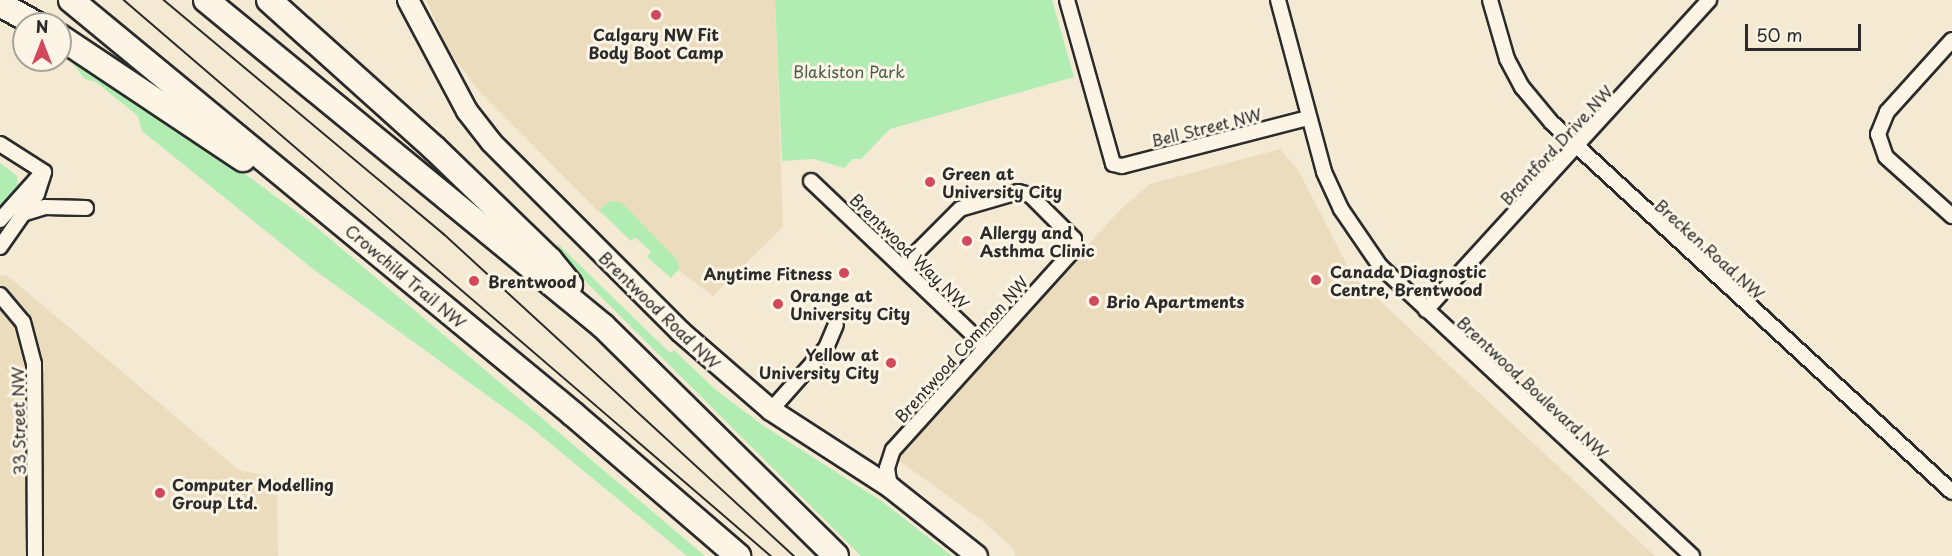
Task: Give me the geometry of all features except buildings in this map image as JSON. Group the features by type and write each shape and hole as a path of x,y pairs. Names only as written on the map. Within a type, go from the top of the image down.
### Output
{"highway":[{"name":"Crowchild Trail NW","path":"71,0 292,181 738,556"},
{"path":"206,0 603,326 836,556"},
{"path":"269,0 426,140 534,244 603,326"},
{"path":"0,4 14,12"},
{"path":"72,46 260,171 292,181"}],"street":[{"name":"Brentwood Road NW","path":"408,0 467,111 491,141 681,332 771,410 890,487 977,556"},
{"name":"Bell Street NW","path":"1067,0 1113,164 1122,166 1308,118"},
{"name":"Brentwood Boulevard NW","path":"1278,0 1324,172 1341,209 1380,266 1692,556"},
{"name":"Brecken Road NW","path":"1490,0 1508,59 1522,87 1577,148 1952,492"},
{"name":"Brantford Drive NW","path":"1426,310 1577,148 1709,0"},
{"path":"1952,40 1887,112 1878,134 1886,157 1952,216"},
{"path":"0,144 44,172"},
{"path":"0,247 37,194 44,172"},
{"path":"0,220 44,172"},
{"name":"Brentwood Way NW","path":"811,181 904,265 910,278 985,346"},
{"name":"Brentwood Common NW","path":"890,487 887,468 893,450 1072,251 1071,232 1030,195 1018,192 960,209 904,265"},
{"path":"22,214 45,207 86,208"},
{"name":"33 Street NW","path":"0,295 23,322 34,364 35,556"},
{"path":"771,410 826,348 836,325"}],"shaded area":[{"path":"426,0 775,0 783,227 713,296 597,210 478,90 450,52"},
{"path":"1280,149 1298,170 1353,276 1655,556 1015,556 1014,549 984,522 898,460 894,454 1122,208 1150,184"},
{"path":"0,275 8,276 239,470 277,478 278,556 0,556"}],"green space":[{"name":"Blakiston Park","path":"775,0 1052,0 1074,77 890,129 861,159 853,159 844,168 814,159 782,161"},
{"path":"76,60 237,168 310,222 705,556 687,556 528,425 313,269 142,131 138,116 96,82 85,79 72,63"},
{"path":"0,163 17,176 18,186 0,209"},
{"path":"611,201 622,203 678,261 679,269 671,278 647,257 651,252 636,237 631,241 599,210"},
{"path":"558,244 670,353 674,350 717,391 764,426 883,502 952,556 861,556 553,249"}],"tram line":[{"path":"124,0 771,556"},
{"path":"164,0 444,234 794,556"}],"place":[{"name":"Calgary NW Fit Body Boot Camp","path":"656,15"},
{"name":"Green at University City","path":"930,182"},
{"name":"Allergy and Asthma Clinic","path":"967,241"},
{"name":"Anytime Fitness","path":"844,273"},
{"name":"Canada Diagnostic Centre, Brentwood","path":"1316,280"},
{"name":"Brentwood","path":"474,281"},
{"name":"Brio Apartments","path":"1094,301"},
{"name":"Orange at University City","path":"778,304"},
{"name":"Yellow at University City","path":"891,363"},
{"name":"Computer Modelling Group Ltd.","path":"160,493"}]}
